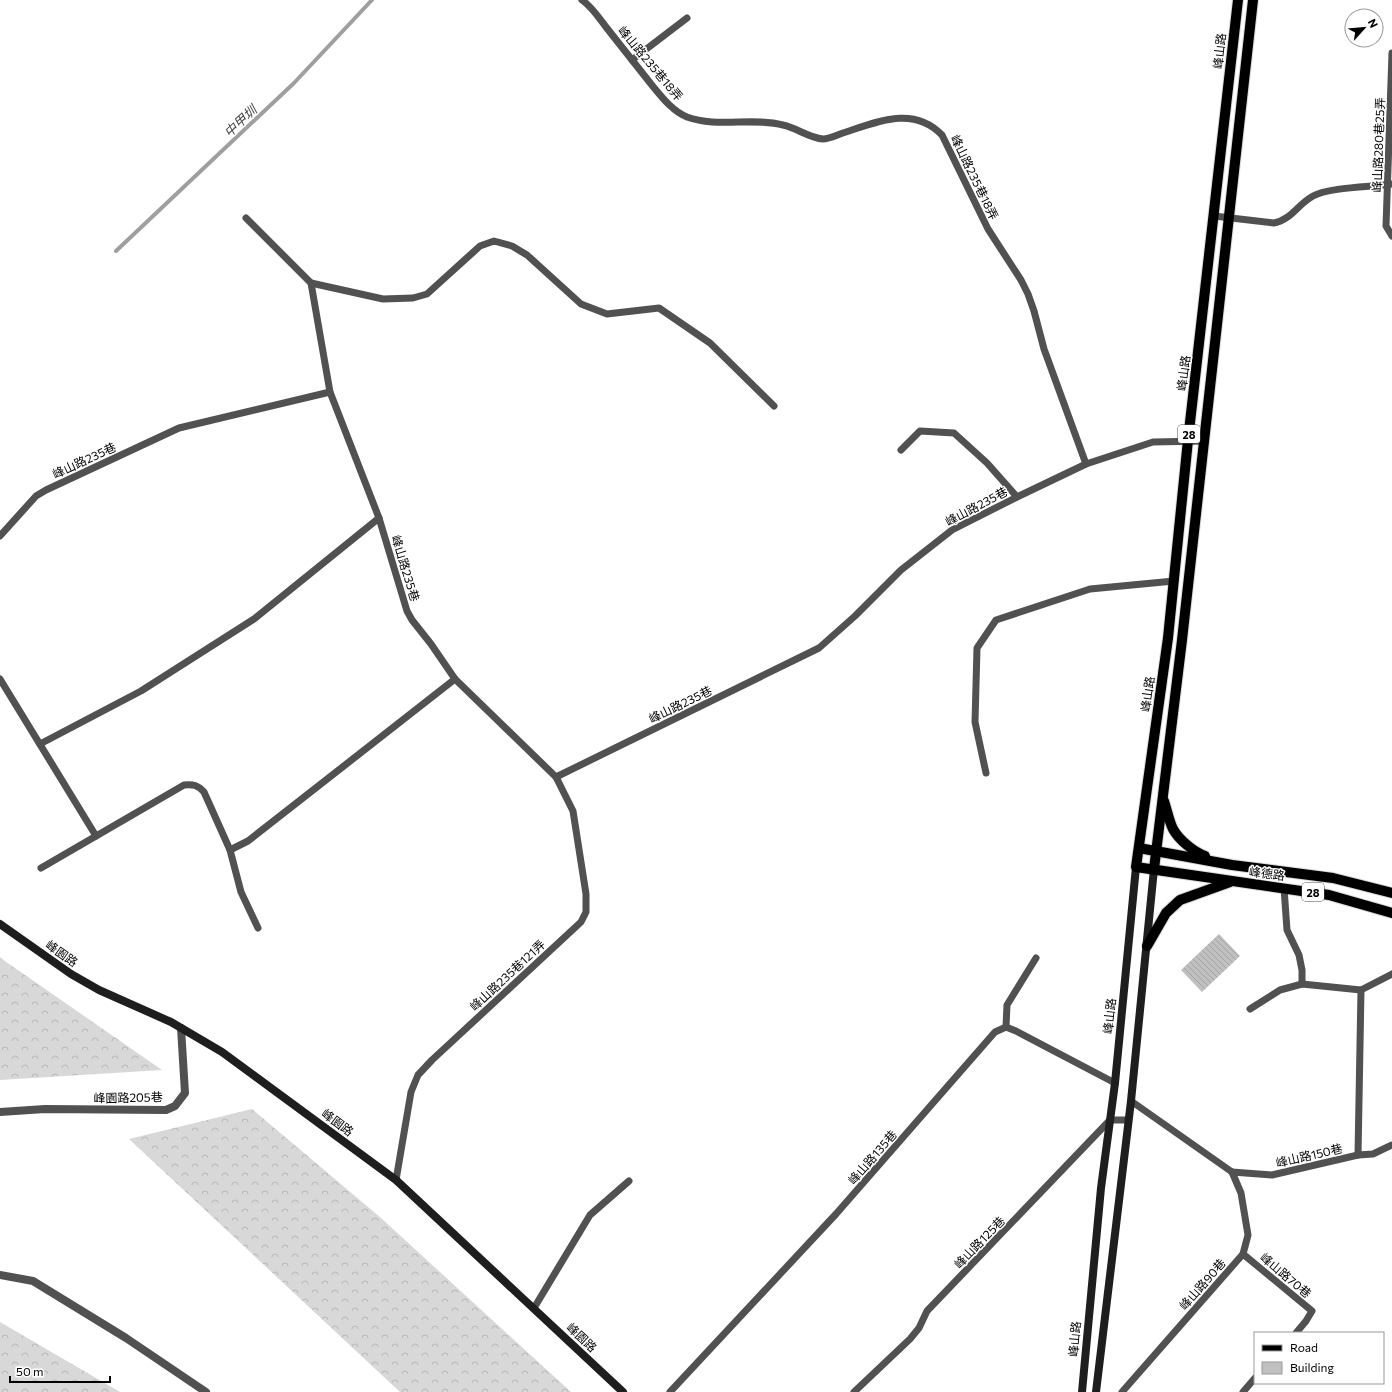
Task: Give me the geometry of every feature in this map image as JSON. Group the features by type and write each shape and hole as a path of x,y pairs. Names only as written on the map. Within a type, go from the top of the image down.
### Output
{"main road":[{"name":"峰山路","path":"1136,866 1168,638 1188,440 1238,0"},
{"name":"28","path":"1154,869 1204,441 1253,0"},
{"path":"1163,798 1173,830 1185,843 1198,854 1232,864"},
{"name":"28","path":"1139,848 1156,851"},
{"name":"峰德路","path":"1156,851 1232,864 1333,878 1392,893"},
{"name":"峰德路","path":"1136,866 1329,895 1392,913"},
{"path":"1147,946 1166,914 1180,900 1232,881"}],"street":[{"name":"峰山路","path":"1082,1392 1102,1188 1115,1083 1136,866"},
{"path":"1096,1392 1127,1120 1131,1101 1154,869"},
{"name":"峰園路","path":"0,924 78,978 98,990 171,1022 222,1052 396,1180 623,1392"},
{"name":"峰園路205巷","path":"0,1112 45,1109 166,1110 175,1106 185,1093 181,1028"},
{"path":"0,1275 32,1281 126,1338 206,1392"}],"lane":[{"name":"峰山路235巷18弄","path":"582,0 595,13 672,108 686,116 706,121 764,122 783,125 814,137 824,139 881,120 896,118 912,118 935,128 942,135 988,229 1021,280 1028,294 1044,349 1086,464"},
{"path":"632,60 687,18"},
{"name":"峰山路280巷25弄","path":"1392,53 1390,185 1386,226 1392,236"},
{"path":"1214,216 1274,223 1281,222 1288,218 1313,196 1326,191 1390,185"},
{"path":"246,218 311,283 383,299 413,298 427,294 480,246 494,241 512,246 527,255 581,304 608,314 659,308 710,343 774,406"},
{"name":"峰山路235巷","path":"311,283 330,392 379,518 407,611 455,679 556,776 819,648 855,616 901,570 952,530 1086,464 1153,442 1188,440 1204,441"},
{"name":"峰山路235巷","path":"0,536 36,496 179,428 330,392"},
{"path":"901,450 920,431 954,432 987,463 1017,497"},
{"path":"40,744 141,692 254,619 379,518"},
{"path":"986,772 976,722 977,648 996,620 1090,589 1174,581"},
{"path":"0,679 96,836"},
{"path":"230,850 248,841 455,679"},
{"name":"峰山路235巷121弄","path":"396,1180 411,1092 418,1075 432,1060 582,922 586,912 586,894 573,811 556,776"},
{"path":"40,868 184,785 191,784 199,786 204,792 230,850 241,892 258,928"},
{"path":"1284,888 1287,930 1299,956 1302,970 1302,984"},
{"path":"1036,958 1007,1005 1006,1027 1115,1083"},
{"path":"1250,1009 1280,990 1302,984 1361,990 1392,974"},
{"path":"1358,1155 1361,990"},
{"name":"峰山路135巷","path":"670,1392 836,1214 995,1032 1006,1027"},
{"path":"1131,1101 1232,1172"},
{"path":"1110,1120 1127,1120"},
{"name":"峰山路125巷","path":"854,1392 910,1339 920,1328 927,1311 1110,1120"},
{"name":"峰山路150巷","path":"1232,1172 1272,1174 1358,1155 1379,1152 1392,1145"},
{"name":"峰山路90巷","path":"1122,1392 1243,1254 1248,1235 1242,1193 1232,1172"},
{"path":"534,1308 590,1215 629,1181"},
{"name":"峰山路70巷","path":"1243,1254 1312,1311 1297,1332"},
{"path":"1243,1392 1254,1379"}],"green space":[{"path":"0,957 2,959 162,1070 0,1080"},
{"path":"252,1109 381,1218 571,1392 400,1392 129,1139"},
{"path":"0,1322 120,1392 0,1392"}],"building":[{"path":"1219,934 1240,956 1202,992 1181,970"}],"waterway":[{"name":"中甲圳","path":"116,251 294,83 372,0"}]}
